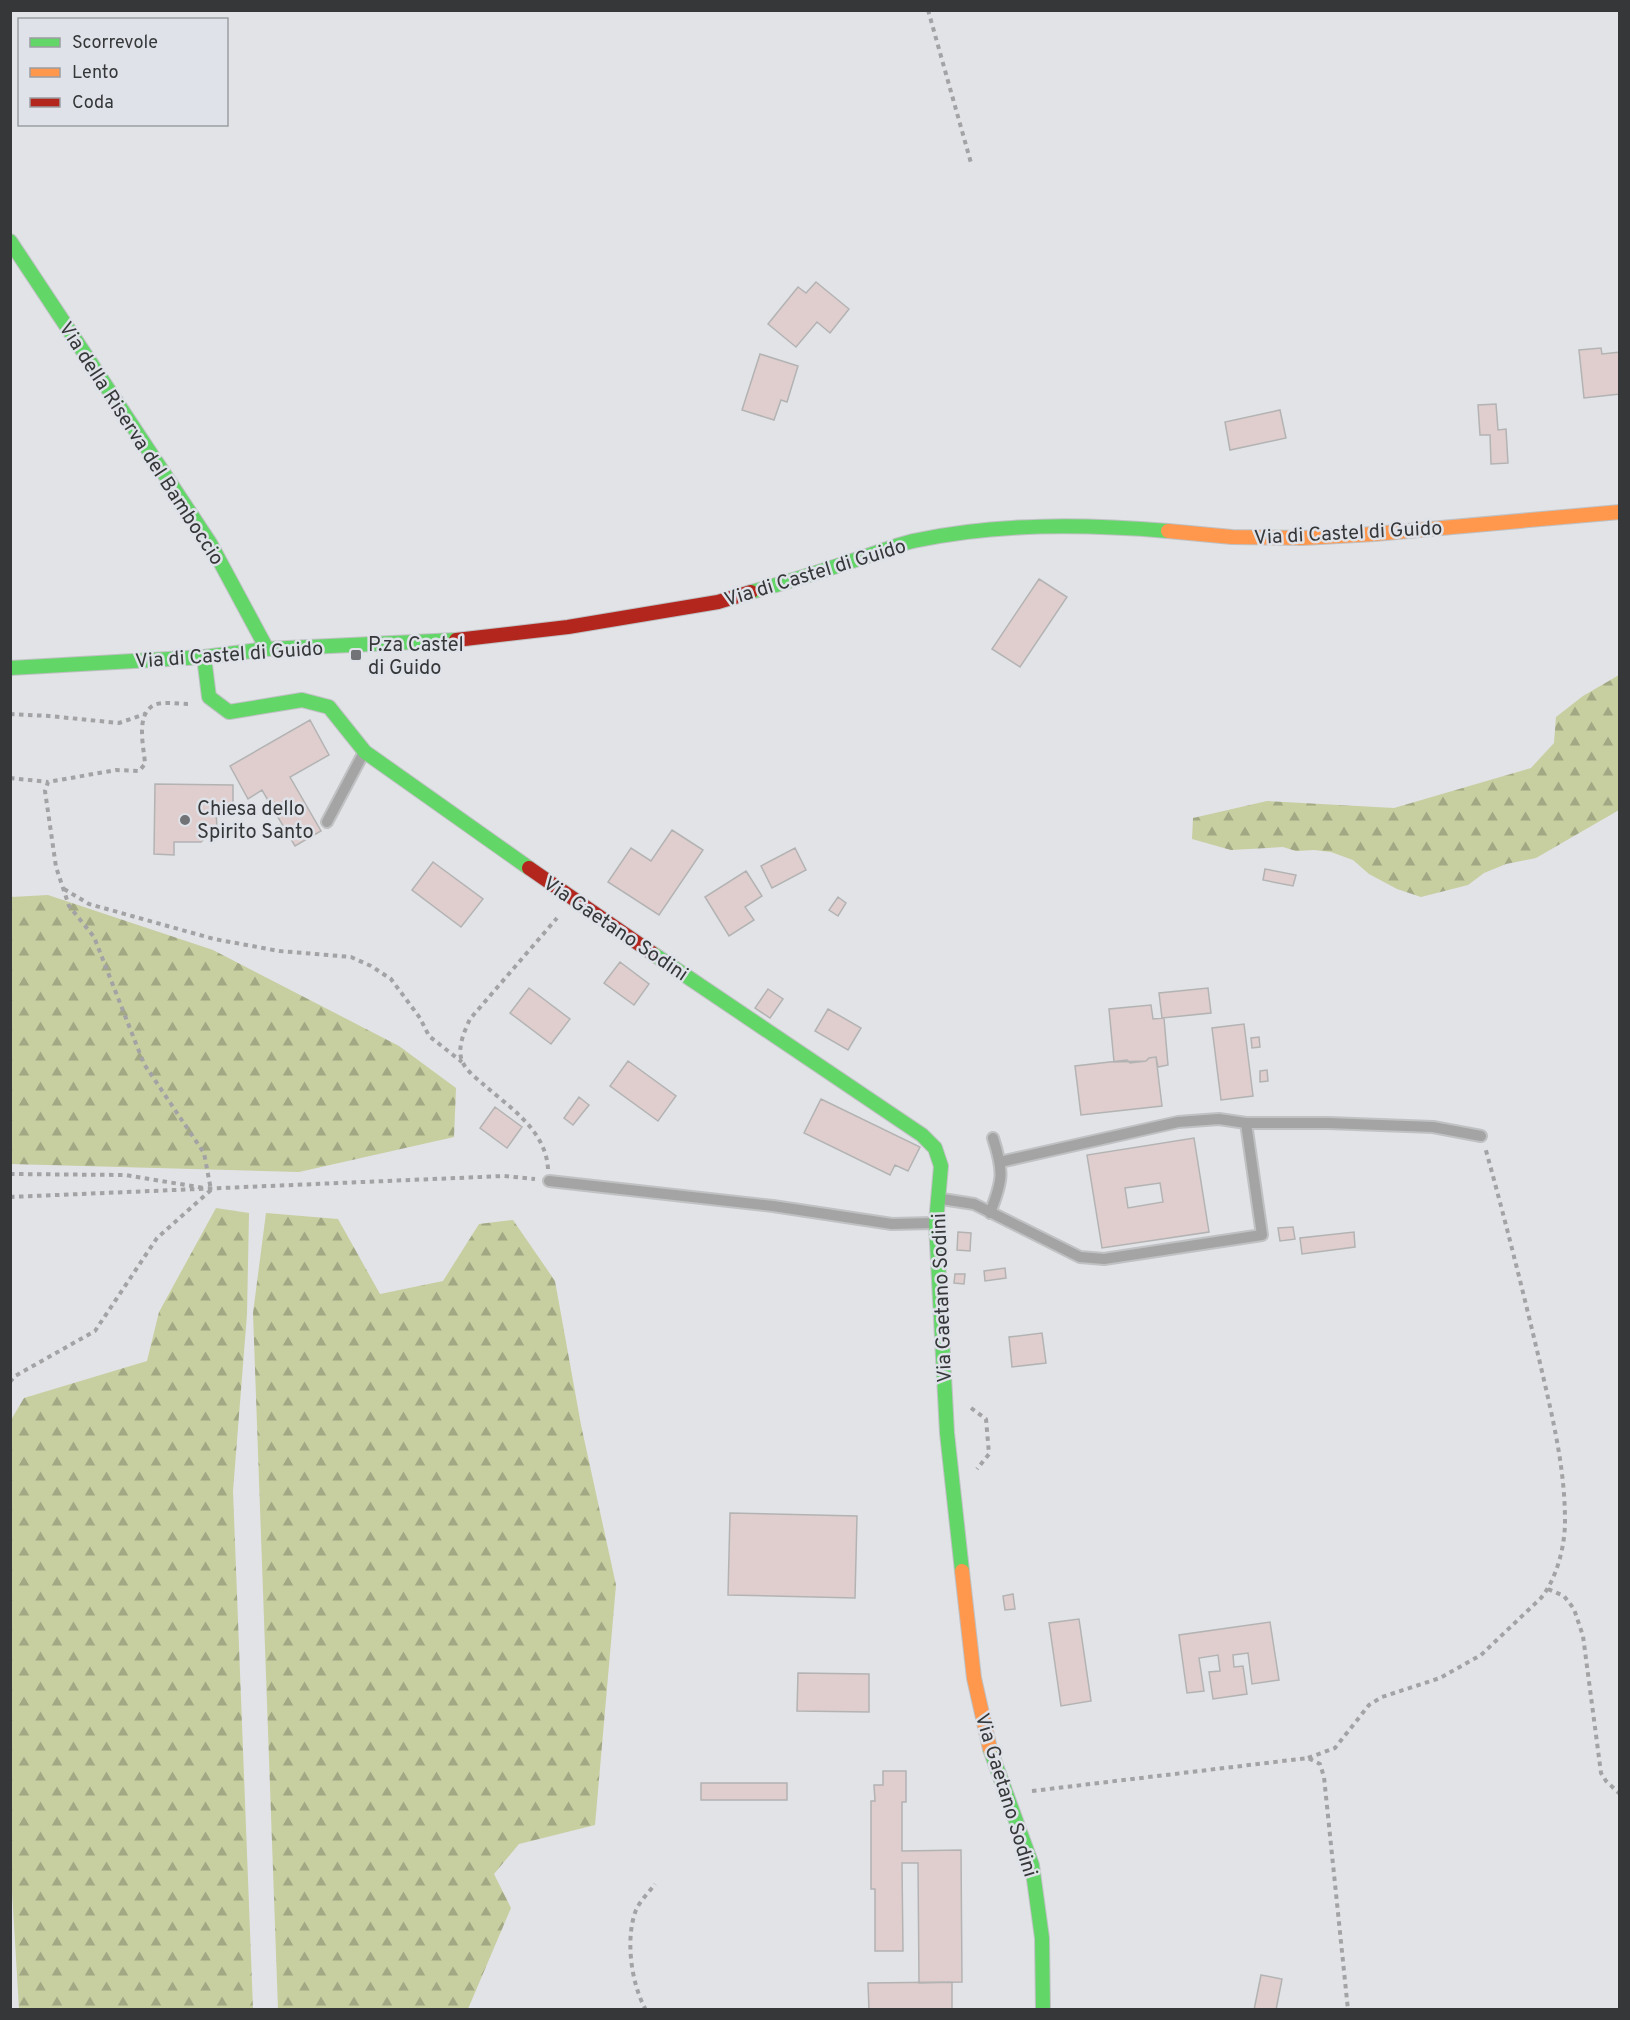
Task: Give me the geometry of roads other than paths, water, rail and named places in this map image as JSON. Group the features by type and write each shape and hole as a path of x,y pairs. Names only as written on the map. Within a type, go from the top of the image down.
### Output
{"street":[{"name":"Via della Riserva del Bamboccio","path":"10,241 210,543 267,649"},
{"name":"Via di Castel di Guido","path":"10,668 204,657 267,649 453,640 568,627 718,602 805,577 910,542 965,531 1034,526 1110,526 1232,537 1303,538 1374,534 1620,512"},
{"name":"Via Gaetano Sodini","path":"204,657 209,697 229,712 302,700 329,707 365,752 573,900 926,1138 940,1158 936,1223 947,1434 974,1678 985,1731 1028,1852 1035,1881 1043,1959 1043,2010"}],"lane":[{"path":"327,822 365,752"},
{"path":"1000,1162 1178,1122 1220,1119 1246,1123 1433,1127 1481,1136"},
{"path":"938,1199 974,1204 1080,1257 1104,1259 1262,1236 1246,1123"},
{"path":"990,1213 1001,1183 1000,1162 993,1138"},
{"path":"549,1181 773,1206 891,1224 936,1223"}],"place":[{"name":"P.za Castel di Guido","path":"356,655"},
{"name":"Chiesa dello Spirito Santo","path":"185,820"}]}
